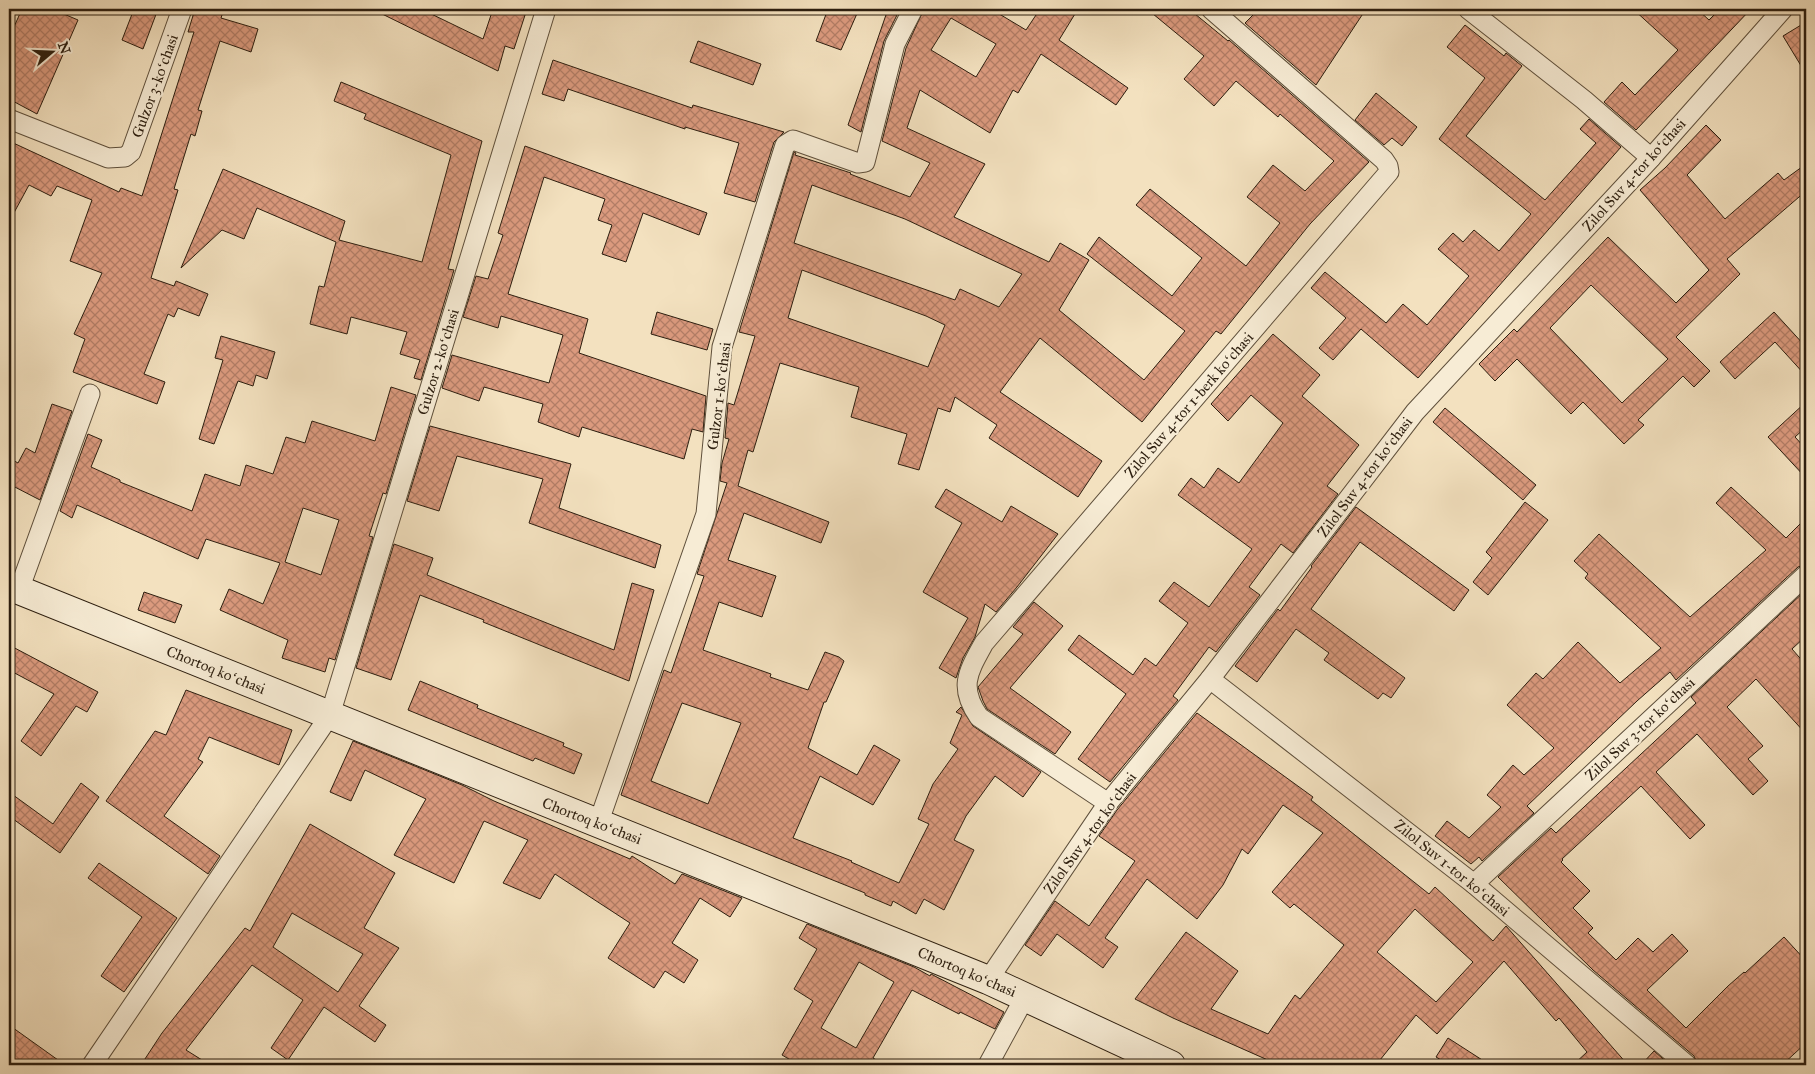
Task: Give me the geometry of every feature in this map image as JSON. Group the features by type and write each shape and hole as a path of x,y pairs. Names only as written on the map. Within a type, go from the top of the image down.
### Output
{"main road":[{"name":"Chortoq koʻchasi","path":"14,588 598,824 679,854 988,980 1171,1065"}],"street":[{"name":"Gulzor 3-koʻchasi","path":"9,119 108,158 125,157 131,152 182,9"},
{"name":"Gulzor 2-koʻchasi","path":"92,1065 330,715 546,9"},
{"name":"Gulzor 1-koʻchasi","path":"598,824 706,514 722,347 785,145 793,140 858,163 865,162 895,44 913,9"},
{"name":"Zilol Suv 4-tor 1-berk koʻchasi","path":"1108,803 979,717 970,705 967,691 968,672 984,643 1388,172 1388,166 1384,160 1211,9"},
{"path":"1468,9 1584,100 1651,158"},
{"name":"Zilol Suv 4-tor koʻchasi","path":"988,980 1108,803 1210,679 1415,412 1651,158 1783,9"},
{"path":"14,588 90,394"},
{"name":"Zilol Suv 3-tor koʻchasi","path":"1474,884 1806,575"},
{"name":"Zilol Suv 1-tor koʻchasi","path":"1210,679 1474,884 1687,1065"},
{"path":"988,1065 1025,998"}],"building":[{"path":"22,9 52,9 78,20 37,114 9,99 9,38"},
{"path":"134,9 158,9 143,49 122,40"},
{"path":"195,9 224,9 221,18 258,29 251,52 220,41 198,110 202,111 195,136 191,134 174,189 178,190 151,278 174,286 176,281 208,294 199,316 178,308 174,317 168,314 144,374 165,382 157,404 73,372 85,339 74,334 102,273 70,261 92,200 57,186 51,196 29,185 9,222 9,141 119,192 121,188 142,196 194,32 188,32"},
{"path":"372,9 421,9 483,39 493,9 527,9 514,49 505,46 498,71"},
{"path":"828,9 859,9 841,50 816,41"},
{"path":"888,9 900,9 884,41 861,132 848,125"},
{"path":"924,9 991,9 1026,30 1040,9 1078,9 1059,40 1128,88 1116,105 1041,54 1018,93 1013,90 990,133 920,90 907,128 985,164 954,217 1049,262 1060,243 1089,260 1059,310 1144,380 1185,331 1087,254 1099,237 1172,296 1202,258 1136,205 1150,189 1246,266 1280,223 1247,197 1273,165 1305,191 1334,161 1280,114 1278,117 1236,81 1214,106 1184,79 1204,56 1147,9 1189,9 1229,40 1369,162 1310,224 1221,334 1216,331 1142,422 1040,338 1000,392 1102,461 1078,497 989,438 997,425 955,397 950,412 938,408 919,470 898,464 907,434 851,417 859,387 780,363 753,452 748,450 738,486 829,522 821,543 744,513 728,560 776,576 762,617 719,602 703,650 771,674 770,677 808,690 825,652 839,657 844,661 826,702 824,702 808,748 857,775 874,745 900,760 873,805 820,776 793,838 852,861 899,883 929,824 918,819 933,784 958,749 950,743 962,715 956,712 961,707 973,726 1041,772 1023,797 995,776 966,816 954,840 974,850 944,910 924,899 916,914 893,901 891,906 865,895 865,893 621,795 664,670 671,673 704,576 697,574 727,483 720,481 722,463 729,439 725,438 728,403 734,405 755,336 739,332 794,152 796,153 795,155 851,173 910,197 930,163 882,141 906,48","holes":["951,18 996,44 976,77 931,50","812,185 905,219 1022,274 999,307 960,289 955,300 794,243","802,270 926,316 945,325 928,367 788,318","682,703 741,723 708,804 651,781"]},
{"path":"1259,9 1366,9 1316,85 1245,23"},
{"path":"1633,9 1697,9 1709,20 1720,9 1751,9 1636,130 1604,102 1622,82 1635,95 1678,50"},
{"path":"1806,22 1806,74 1783,36"},
{"path":"1465,25 1504,56 1506,53 1522,66 1466,136 1545,200 1596,143 1580,129 1589,119 1621,147 1418,378 1361,329 1333,360 1319,348 1346,318 1311,288 1325,272 1386,323 1403,304 1427,325 1469,276 1438,249 1453,233 1463,242 1474,230 1499,251 1531,214 1439,139 1485,78 1447,47"},
{"path":"698,41 761,64 753,85 690,62"},
{"path":"553,60 692,108 693,105 784,132 774,142 755,202 724,193 739,143 685,127 685,129 568,89 564,101 542,94"},
{"path":"341,82 482,141 448,269 454,270 421,380 414,378 420,360 400,354 407,332 351,317 347,334 310,324 319,286 324,287 336,242 257,208 244,239 222,230 181,268 223,169 345,221 339,240 422,262 451,155 364,119 366,114 334,101"},
{"path":"1376,93 1417,127 1402,146 1392,138 1384,145 1355,120"},
{"path":"1706,125 1721,140 1687,175 1725,219 1778,173 1784,180 1806,164 1806,191 1727,259 1740,274 1676,337 1710,371 1694,387 1683,376 1638,420 1644,425 1624,444 1583,402 1571,414 1517,359 1495,381 1479,364 1514,329 1517,332 1608,237 1676,303 1709,270 1640,190 1665,168","holes":["1591,285 1668,359 1622,403 1550,328"]},
{"path":"525,146 707,213 699,235 643,213 626,262 602,254 612,225 598,220 605,199 544,177 508,294 588,319 579,353 706,396 703,432 692,429 684,459 582,427 579,437 538,422 543,404 484,387 479,401 442,388 452,355 549,383 563,335 501,316 498,328 463,317 476,276 488,279 503,235 498,233"},
{"path":"657,312 713,329 707,350 651,334"},
{"path":"1774,312 1806,347 1806,376 1775,342 1735,379 1720,362"},
{"path":"1273,334 1320,375 1302,396 1359,445 1327,486 1338,494 1293,553 1281,544 1249,587 1260,595 1216,652 1209,647 1173,696 1178,700 1110,782 1078,759 1126,694 1068,650 1079,635 1133,675 1145,658 1156,666 1188,623 1159,601 1174,582 1209,607 1252,549 1178,495 1191,478 1204,488 1218,468 1239,483 1283,423 1251,395 1228,421 1211,404"},
{"path":"221,336 275,352 267,379 256,375 253,386 238,381 214,444 199,439 223,360 215,358"},
{"path":"391,387 416,395 386,494 383,493 369,536 373,537 335,660 329,658 325,672 282,658 288,640 220,610 229,589 263,604 280,563 206,539 198,559 77,505 72,518 60,511 88,434 102,440 91,467 120,480 120,482 192,511 205,474 240,486 246,465 273,474 286,437 305,443 312,421 375,441","holes":["303,508 339,520 321,575 285,562"]},
{"path":"1806,402 1806,427 1795,437 1806,449 1806,478 1768,437"},
{"path":"52,404 72,411 40,500 9,484 9,458 18,463 26,448 35,453"},
{"path":"1445,408 1536,485 1523,500 1433,422"},
{"path":"430,426 571,464 559,508 661,545 655,568 529,523 543,479 457,456 439,511 407,501"},
{"path":"1731,487 1786,538 1806,518 1806,564 1798,567 1676,680 1670,672 1637,701 1527,806 1534,813 1482,861 1479,857 1471,864 1435,836 1447,821 1469,838 1501,807 1487,795 1513,765 1524,775 1554,748 1507,705 1536,673 1543,679 1578,642 1620,683 1661,648 1585,578 1588,574 1574,561 1599,534 1690,617 1766,550 1716,503"},
{"path":"946,489 1002,522 1011,506 1058,534 996,612 985,604 975,637 963,658 956,678 939,668 968,618 923,592 962,523 935,507"},
{"path":"1525,502 1548,520 1488,595 1473,582 1492,558 1486,552"},
{"path":"1356,507 1469,590 1454,611 1360,542 1311,609 1405,678 1391,698 1383,693 1378,699 1324,660 1329,653 1296,629 1257,682 1235,666 1278,609 1280,611 1311,566"},
{"path":"394,544 433,558 427,575 614,650 632,583 654,590 629,681 420,595 391,680 356,668"},
{"path":"1806,590 1806,636 1792,649 1806,665 1806,734 1756,679 1727,707 1763,746 1748,759 1768,781 1753,795 1697,734 1656,772 1705,825 1690,839 1641,786 1561,862 1590,891 1573,908 1593,928 1588,933 1616,960 1638,938 1653,952 1672,934 1688,951 1647,990 1686,1028 1728,986 1784,937 1806,961 1806,1043 1782,1065 1698,1065 1694,1056 1593,970 1498,877 1551,828 1556,833 1696,703 1691,697"},
{"path":"144,592 182,605 175,623 138,610"},
{"path":"1034,602 1063,626 1010,688 1071,732 1055,754 987,709 978,687 1023,634 1013,627"},
{"path":"9,645 98,692 87,712 76,706 41,756 21,741 54,694 9,670"},
{"path":"420,681 478,705 477,708 564,743 563,746 582,754 574,774 535,758 533,761 408,710"},
{"path":"186,690 292,730 279,765 209,737 198,759 203,762 164,816 220,856 208,874 106,801 155,731 166,735"},
{"path":"1197,713 1313,797 1311,800 1429,894 1435,887 1493,941 1506,926 1628,1065 1573,1065 1587,1052 1559,1018 1556,1021 1504,961 1437,1034 1416,1015 1376,1065 1279,1065 1135,999 1186,932 1238,971 1211,1009 1268,1034 1295,995 1300,999 1344,945 1294,904 1290,908 1272,892 1323,833 1283,805 1248,854 1242,849 1223,885 1197,919 1147,879 1105,938 1118,947 1103,968 1057,934 1041,956 1025,945 1055,901 1089,926 1135,861 1099,836 1117,810","holes":["1415,909 1473,962 1436,1002 1377,952"]},
{"path":"353,741 462,785 494,801 630,859 632,856 675,884 682,874 742,898 730,917 700,898 672,943 698,960 684,983 665,971 654,988 608,958 630,923 555,874 540,899 503,883 528,840 484,821 454,883 394,855 426,799 365,770 351,801 330,792"},
{"path":"81,783 99,797 60,853 9,816 9,792 53,824"},
{"path":"310,824 395,873 364,928 399,948 359,1006 386,1025 375,1042 324,1007 288,1060 271,1048 303,1000 252,965 186,1050 210,1065 141,1065 162,1033 245,928 250,931","holes":["292,913 363,954 338,992 273,947"]},
{"path":"99,863 177,918 124,992 101,976 142,917 88,878"},
{"path":"807,924 914,967 930,976 931,974 1004,1012 995,1029 960,1012 959,1014 912,990 873,1058 885,1065 799,1065 782,1055 813,1001 794,989 817,949 799,938","holes":["859,962 894,982 856,1048 821,1028"]},
{"path":"9,1025 65,1065 9,1065"},
{"path":"1448,1038 1490,1065 1449,1065 1436,1057"},
{"path":"1654,1051 1670,1065 1641,1065"}]}
